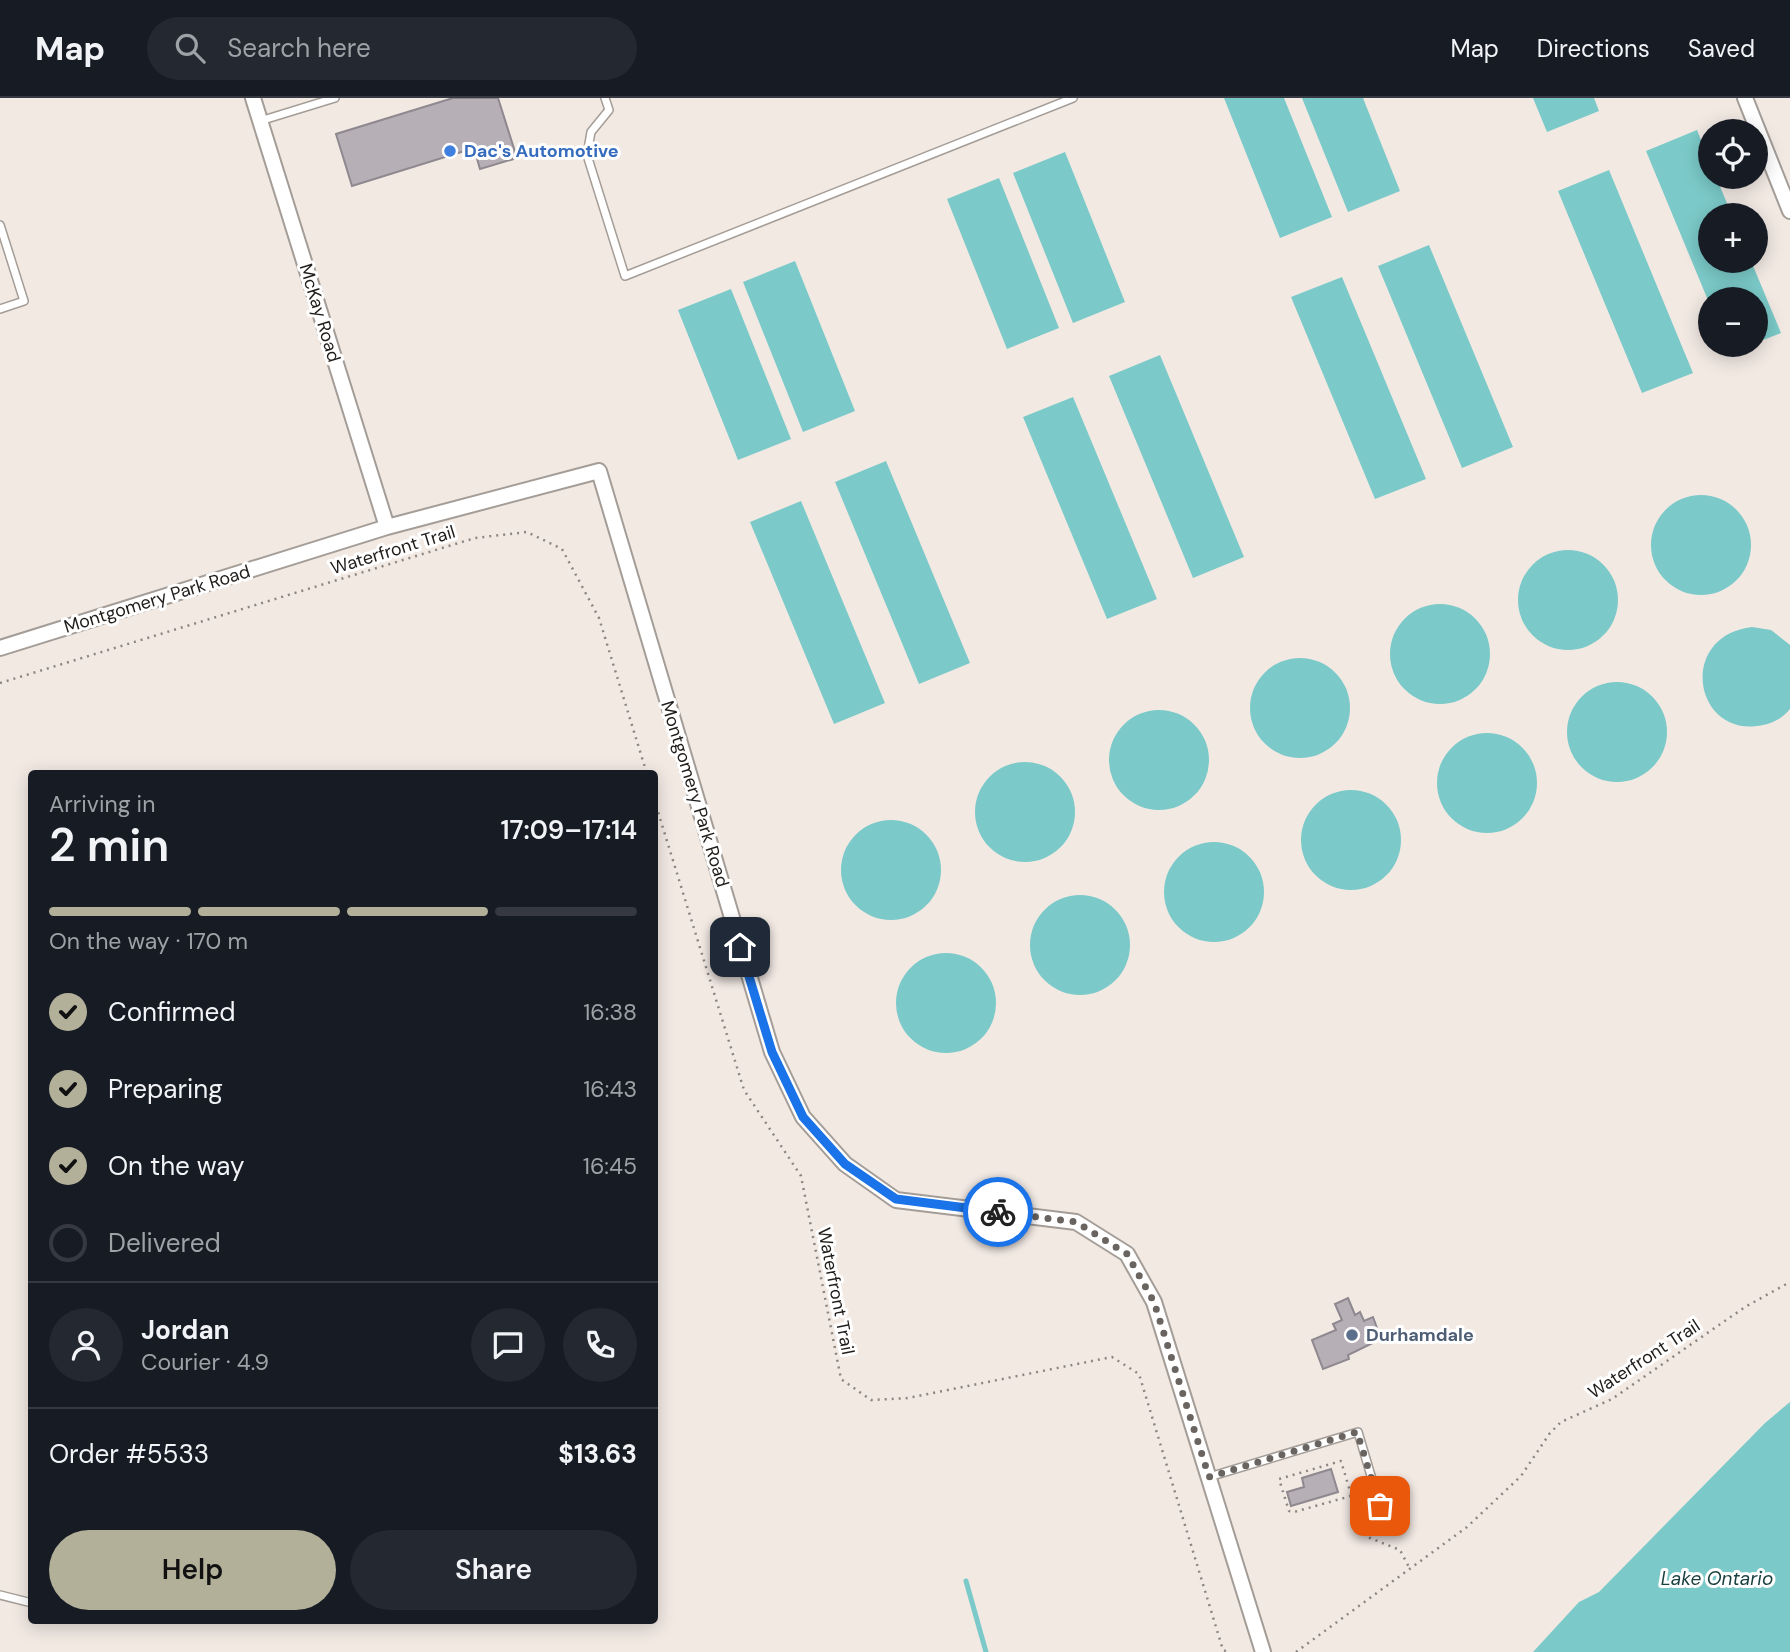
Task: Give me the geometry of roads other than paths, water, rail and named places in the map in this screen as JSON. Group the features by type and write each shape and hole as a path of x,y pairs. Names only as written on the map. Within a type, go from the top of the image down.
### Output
{"street":[{"name":"McKay Road","path":"253,98 387,527"},
{"path":"1745,98 1790,211"},
{"name":"Montgomery Park Road","path":"0,648 387,527 599,471 772,1052 803,1117 845,1164 896,1199 1076,1222 1127,1254 1154,1302 1263,1652"}],"lane":[{"path":"260,121 335,98"},
{"path":"604,98 609,110 591,132 587,155 625,276 1073,98"},
{"path":"0,225 24,301 0,309"},
{"path":"1209,1477 1357,1432 1380,1506"},
{"path":"0,1595 28,1602"}],"water":[{"path":"1224,98 1284,98 1332,217 1280,238"},
{"path":"1302,98 1363,98 1400,191 1348,212"},
{"path":"1533,98 1594,98 1599,111 1547,132"},
{"path":"1697,130 1698,189 1721,189 1727,203 1698,203 1698,273 1756,273 1762,287 1703,287 1646,151"},
{"path":"1065,152 1125,302 1073,323 1013,173"},
{"path":"1609,170 1693,373 1642,393 1558,191"},
{"path":"999,178 1059,328 1007,349 947,199"},
{"path":"1429,245 1513,447 1462,468 1378,266"},
{"path":"795,261 855,411 803,432 743,282"},
{"path":"1342,277 1426,479 1375,499 1291,297"},
{"path":"731,289 791,439 738,460 678,310"},
{"path":"1768,302 1781,333 1768,338"},
{"path":"1160,355 1244,557 1193,578 1109,376"},
{"path":"1073,397 1157,599 1107,619 1023,417"},
{"path":"886,461 970,663 919,684 835,482"},
{"path":"1701,495 1729,503 1743,517 1751,545 1743,573 1729,587 1701,595 1673,587 1659,573 1651,545 1659,517 1673,503"},
{"path":"801,501 885,703 834,724 750,522"},
{"path":"1568,550 1596,558 1610,572 1618,600 1610,628 1596,642 1568,650 1540,642 1526,628 1518,600 1526,572 1540,558"},
{"path":"1440,604 1468,612 1482,626 1490,654 1482,682 1468,696 1440,704 1412,696 1398,682 1390,654 1398,626 1412,612"},
{"path":"1752,627 1771,630 1790,645 1790,709 1770,723 1740,725 1721,717 1709,703 1703,685 1704,666 1712,648 1728,634"},
{"path":"1300,658 1328,666 1342,680 1350,708 1342,736 1328,750 1300,758 1272,750 1258,736 1250,708 1258,680 1272,666"},
{"path":"1617,682 1645,690 1659,704 1667,732 1659,760 1645,774 1617,782 1589,774 1575,760 1567,732 1575,704 1589,690"},
{"path":"1159,710 1187,718 1201,732 1209,760 1201,788 1187,802 1159,810 1131,802 1117,788 1109,760 1117,732 1131,718"},
{"path":"1487,733 1515,741 1529,755 1537,783 1529,811 1515,825 1487,833 1459,825 1445,811 1437,783 1445,755 1459,741"},
{"path":"1025,762 1053,770 1067,784 1075,812 1067,840 1053,854 1025,862 997,854 983,840 975,812 983,784 997,770"},
{"path":"1351,790 1379,798 1393,812 1401,840 1393,868 1379,882 1351,890 1323,882 1309,868 1301,840 1309,812 1323,798"},
{"path":"891,820 919,828 933,842 941,870 933,898 919,912 891,920 863,912 849,898 841,870 849,842 863,828"},
{"path":"1214,842 1242,850 1256,864 1264,892 1256,920 1242,934 1214,942 1186,934 1172,920 1164,892 1172,864 1186,850"},
{"path":"1080,895 1108,903 1122,917 1130,945 1122,973 1108,987 1080,995 1052,987 1038,973 1030,945 1038,917 1052,903"},
{"path":"946,953 974,961 988,975 996,1003 988,1031 974,1045 946,1053 918,1045 904,1031 896,1003 904,975 918,961"},
{"name":"Lake Ontario","path":"1790,1402 1790,1652 1533,1652 1579,1602 1599,1592 1765,1423"}],"waterway":[{"path":"966,1581 986,1652"}],"place":[{"name":"Dac's Automotive","path":"450,151"},
{"name":"Durhamdale","path":"1352,1335"}]}
